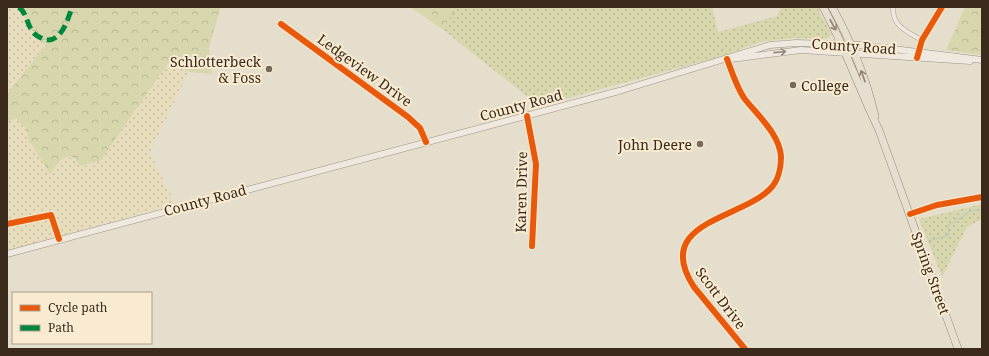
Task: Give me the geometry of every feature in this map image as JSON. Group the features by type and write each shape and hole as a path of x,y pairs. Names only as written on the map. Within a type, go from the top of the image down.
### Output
{"main road":[{"name":"Spring Street","path":"823,7 843,44 865,102 879,130"},
{"name":"Spring Street","path":"832,7 854,53 871,100 879,130 958,349"},
{"name":"County Road","path":"7,254 527,116 727,59 740,53 770,45 796,43 843,44 918,51 982,61"},
{"name":"County Road","path":"727,59 801,50 982,61"}],"street":[{"path":"893,7 894,20 901,28 922,40"},
{"path":"917,58 922,40 942,7"},
{"name":"Ledgeview Drive","path":"281,24 408,117 420,128 426,142"},
{"name":"Scott Drive","path":"727,59 736,84 777,142 781,155 780,170 775,182 761,197 698,229 689,240 684,252 683,263 687,276 694,287 745,349"},
{"name":"Karen Drive","path":"527,116 536,164 532,246"},
{"path":"910,214 944,203 982,196"},
{"path":"7,224 51,215 59,239"}],"shaded area":[{"path":"7,7 20,7 31,29 46,45 7,94"},
{"path":"168,63 189,72 150,152 175,204 7,251 7,122 11,118 16,118 26,128 29,140 50,174 61,159 69,157 74,159 78,164 85,166 101,160"}],"green space":[{"path":"20,7 221,7 209,47 212,74 189,72 168,63 101,160 81,166 75,159 67,157 60,160 50,174 29,140 26,128 16,118 7,122 7,94 46,45 31,29"},
{"path":"410,7 459,7 441,28"},
{"path":"459,7 712,7 718,32 777,16 781,7 817,7 832,35 827,39 793,38 760,42 726,55 539,106 441,28"},
{"path":"965,7 982,7 982,55 946,50"},
{"path":"982,204 982,219 967,227 942,277 919,219"}],"waterway":[{"path":"928,241 949,235 948,225 955,222 956,218 960,219 970,211 982,210"}],"marked path":[{"path":"19,7 24,12 33,32 43,39 49,40 55,38 63,30 72,7"}],"cycle path":[{"path":"917,58 922,40 942,7"},
{"path":"281,24 408,117 420,128 426,142"},
{"path":"727,59 734,79 744,98 767,125 777,140 781,157 780,170 775,183 769,190 755,200 704,225 691,236 684,249 684,266 694,287 745,349"},
{"path":"527,116 536,164 532,246"},
{"path":"910,214 937,205 982,197"},
{"path":"7,224 51,215 59,239"}],"place":[{"name":"Schlotterbeck & Foss","path":"269,69"},
{"name":"College","path":"793,85"},
{"name":"John Deere","path":"700,144"}]}
